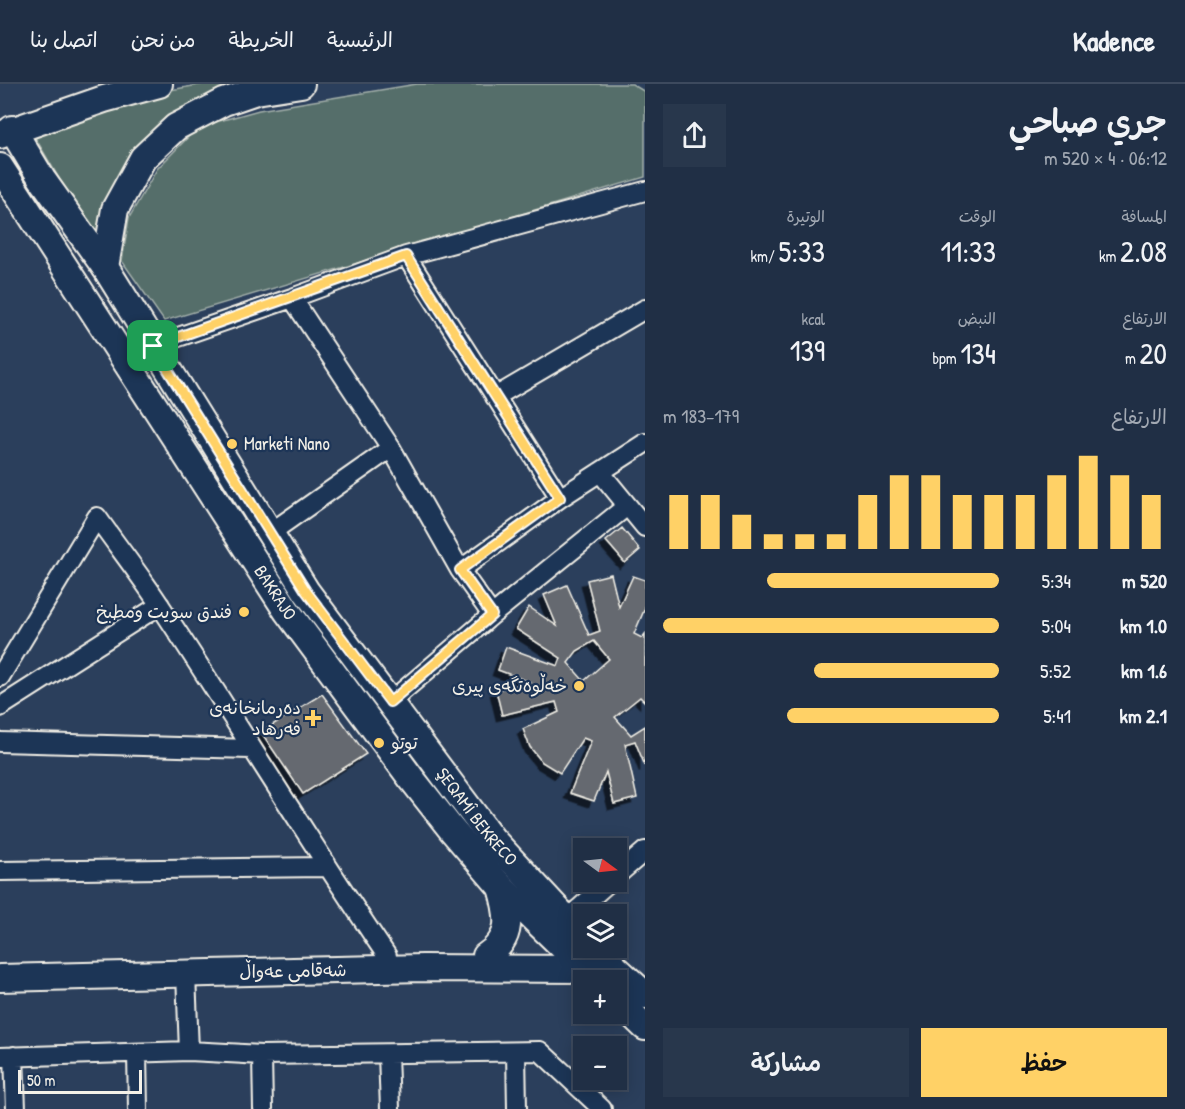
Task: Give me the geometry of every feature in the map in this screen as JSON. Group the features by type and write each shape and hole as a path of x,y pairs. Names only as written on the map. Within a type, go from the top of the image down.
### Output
{"main road":[{"path":"6,132 107,91 159,84"},
{"path":"105,267 115,209 143,158 176,127 224,102 256,91 301,84"},
{"name":"ŞEQAMÎ BEKRECO","path":"6,132 105,267 306,591 492,839 541,909 573,940"},
{"name":"BAKRAJO","path":"0,167 287,611 411,778 501,886 541,909 573,940"},
{"path":"15,193 42,179"},
{"path":"486,956 501,943 507,929 507,912 501,886"},
{"name":"شەقامی عەواڵ","path":"0,961 486,956 573,952"},
{"name":"شەقامی عەواڵ","path":"0,978 423,968 573,952"},
{"name":"ŞEQAMÎ BEKRECO","path":"595,958 645,995"},
{"path":"627,1010 645,1027"}],"street":[{"path":"153,346 406,256 645,191"},
{"path":"406,256 560,498"},
{"path":"292,298 391,448 460,570 492,615"},
{"path":"495,397 645,309"},
{"path":"460,570 560,498 645,444"},
{"path":"270,533 391,448"},
{"path":"600,472 645,527"},
{"path":"390,702 492,615 627,506"},
{"path":"0,676 97,517 160,605 326,867 387,956"},
{"path":"0,707 160,605"},
{"path":"0,742 252,749"},
{"path":"627,867 645,851"},
{"path":"0,871 326,867"},
{"path":"186,974 189,1052"},
{"path":"16,1109 7,1056 189,1052 262,1055 540,1051 602,1109"},
{"path":"516,1052 517,1109"},
{"path":"137,1053 138,1109"},
{"path":"388,1054 390,1109"},
{"path":"262,1055 263,1109"}],"green space":[{"path":"204,84 236,84 181,108 146,139 116,182 95,240 33,134 148,94"},
{"path":"417,84 632,84 645,92 645,177 164,321 122,261 129,218 157,169 198,127 259,110"}],"building":[{"path":"622,528 640,550 625,563 606,541"},
{"name":"خەڵوەتگەی پیری","path":"611,574 619,607 633,576 645,580 645,608 634,634 642,638 645,634 645,702 640,697 615,717 631,735 645,726 645,766 635,741 625,744 637,798 614,804 606,772 594,801 570,793 591,741 583,738 560,773 542,762 530,747 523,729 559,712 556,702 502,715 496,690 530,682 498,670 506,647 558,666 561,658 516,629 529,607 557,626 544,595 567,585 589,635 600,631 587,580","holes":["594,641 609,659 584,681 568,663 577,651"]},
{"path":"322,694 366,754 303,794 261,732"}],"place":[{"name":"Marketi Nano","path":"232,444"},
{"name":"فندق سويت ومطبخ","path":"244,612"},
{"name":"خەڵوەتگەی پیری","path":"579,686"},
{"name":"دەرمانخانەی فەرھاد","path":"313,718"},
{"name":"توتو","path":"379,743"}],"route":[{"path":"406,256 560,498 460,570 492,615 390,702 306,591 153,346 406,256"}]}
